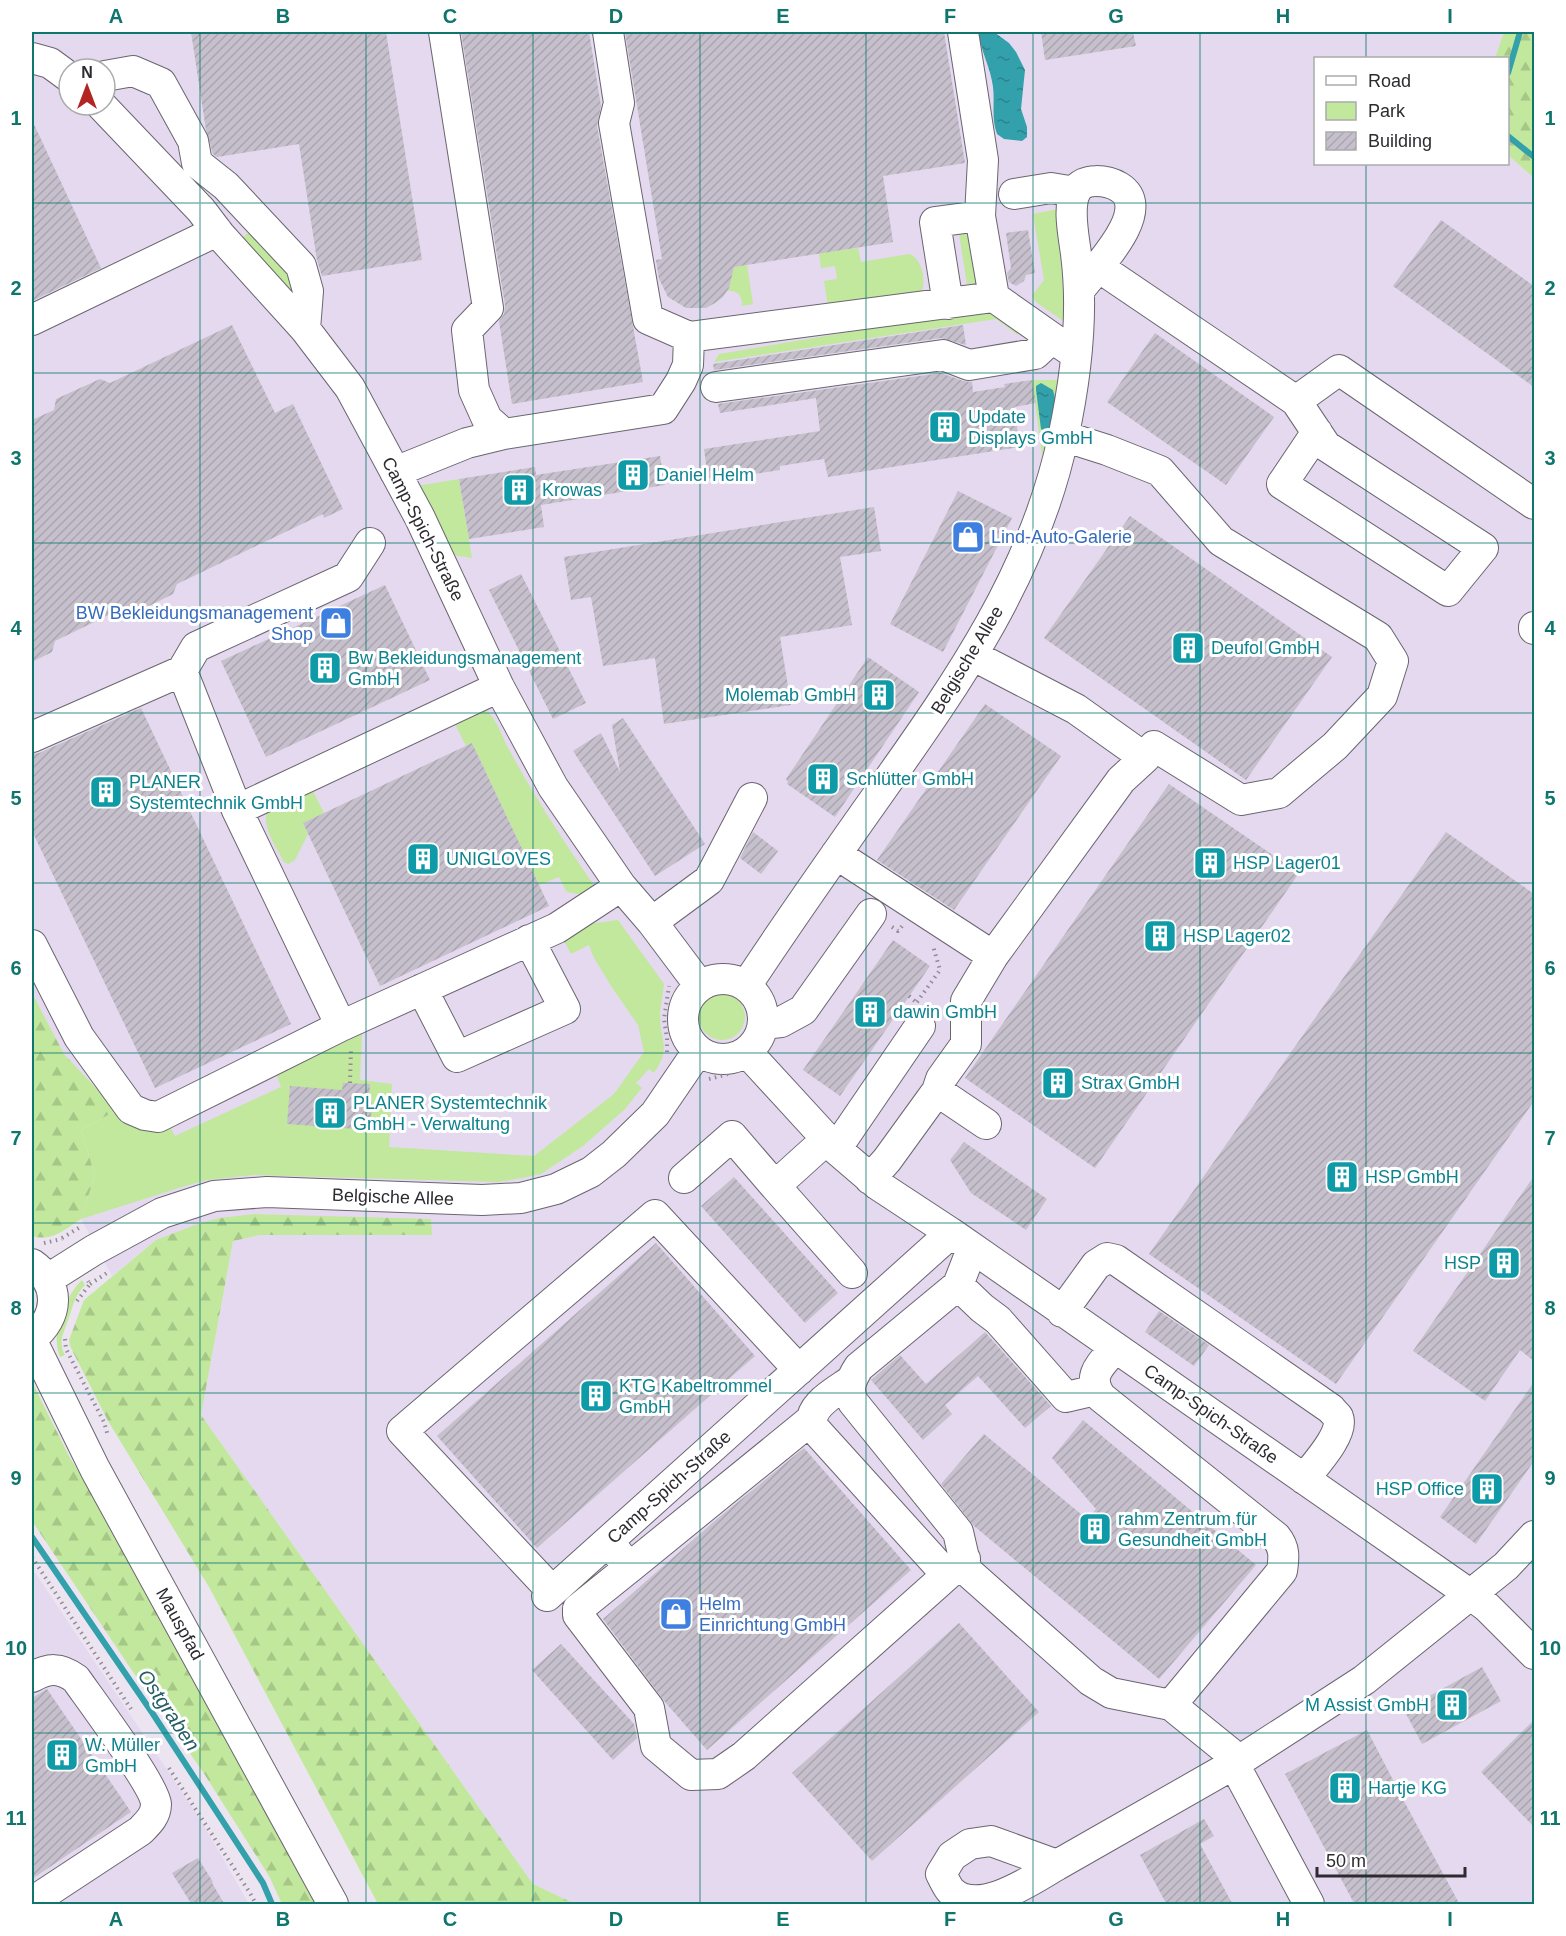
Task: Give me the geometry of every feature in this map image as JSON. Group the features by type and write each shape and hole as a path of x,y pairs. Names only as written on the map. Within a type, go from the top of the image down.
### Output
{"street":[{"path":"444,32 488,308 467,330 474,390 487,419 504,434"},
{"path":"608,32 619,103 615,123 648,320 689,337 994,297 1064,346"},
{"path":"963,32 983,160 980,216 994,297"},
{"path":"32,58 50,63 57,68"},
{"path":"117,74 133,71 161,83 173,109 193,141 197,163 225,186 301,266 308,291 305,329"},
{"name":"Camp-Spich-Straße","path":"112,117 305,329 350,388 420,518 499,687 553,787 621,886 652,922 700,986"},
{"path":"1014,194 1051,188 1075,192 1082,184 1100,180 1119,186 1127,194 1132,210 1126,228 1089,277 1296,401 1317,432 1326,446 1483,548 1448,591 1282,484 1317,432"},
{"path":"32,320 209,221 225,186"},
{"name":"Belgische Allee","path":"746,986 953,688 993,621 1026,555 1049,492 1063,436 1071,395 1064,346 1089,277 1071,218 1075,192"},
{"path":"948,304 934,222 980,216"},
{"path":"395,472 467,442 663,409 681,381 688,365 689,337"},
{"path":"716,387 943,355 969,365 1035,354 1064,346"},
{"path":"1296,401 1339,370 1534,504"},
{"path":"870,1179 887,1160 937,1091 941,1079 966,1044 966,1001 993,956 1121,780 1145,758 1154,746 1241,800 1279,794 1335,746 1382,696 1393,662 1378,637 1221,541 1160,471 1063,436"},
{"path":"32,737 182,671 196,647 348,577 370,543"},
{"path":"972,656 1076,709 1145,758"},
{"path":"182,671 237,810 347,1023"},
{"path":"237,810 499,687"},
{"path":"652,922 709,880 752,798"},
{"path":"836,855 993,956"},
{"path":"32,945 79,1037 131,1108 145,1115 158,1117 347,1023 557,928 621,886"},
{"path":"763,1024 781,1022 804,1010 871,914"},
{"path":"422,989 457,1057 565,1009 529,940"},
{"path":"711,980 735,980 746,986 760,1003 763,1024 760,1035 747,1052 735,1058 709,1057 698,1051 689,1042 682,1018 690,994 711,980"},
{"path":"775,1186 831,1144 919,1015"},
{"name":"Belgische Allee","path":"39,1262 162,1213 214,1196 267,1192 482,1200 521,1198 548,1192 591,1172 615,1154 655,1114 698,1051"},
{"name":"Camp-Spich-Straße","path":"747,1052 831,1144 870,1179 1487,1607 1534,1654"},
{"path":"937,1091 986,1125"},
{"path":"684,1178 732,1136 852,1273"},
{"name":"Camp-Spich-Straße","path":"799,1370 655,1215 402,1431 550,1594 799,1370 961,1241"},
{"path":"811,1420 578,1609 578,1615 649,1708 657,1746 691,1775 718,1774 744,1756 956,1567 958,1532 850,1395 852,1380 859,1367 958,1285 961,1241"},
{"path":"1062,1312 1096,1265 1107,1258 1116,1260 1338,1416 1339,1428 1333,1441 1304,1479"},
{"path":"32,1340 49,1319 53,1306 53,1292 39,1262"},
{"path":"958,1285 998,1320 1066,1397 1096,1390"},
{"name":"Mauspfad","path":"32,1340 95,1469 333,1905"},
{"path":"1115,1348 1096,1371 1094,1380 1096,1390 1101,1397 1276,1537 1282,1545 1284,1556 1282,1571 1171,1705"},
{"path":"852,1380 817,1407 811,1420 813,1427 956,1567 967,1571 1091,1681 1111,1693 1171,1705 1236,1762 1309,1905"},
{"path":"1057,1865 1236,1762 1364,1680 1471,1596 1506,1566 1534,1536"},
{"path":"609,1542 629,1568"},
{"path":"32,1677 44,1670 54,1668 66,1671 76,1679 145,1779 156,1802 149,1823 140,1831 32,1902"}],"path":[{"path":"871,914 898,932 908,919"},
{"path":"919,1015 940,970 932,942"},
{"path":"666,1060 667,1039 664,1019 669,982"},
{"path":"347,1023 350,1083"},
{"path":"69,1249 86,1224"},
{"path":"39,1262 52,1243 69,1249 90,1284 77,1301"},
{"path":"66,1334 66,1349 104,1422 110,1444"}],"shaded area":[{"path":"32,32 1504,32 1495,57 1314,57 1314,165 1509,165 1509,156 1534,178 1534,1904 575,1904 533,1884 201,1415 233,1241 260,1235 431,1235 431,1220 254,1214 219,1218 156,1240 112,1276 81,1219 117,1109 64,1054 32,993"},
{"path":"32,1568 200,1819 249,1904 32,1904"}],"green space":[{"path":"1504,32 1534,32 1534,178 1509,156 1509,57 1495,57"},
{"path":"1058,209 1064,250 1066,323 1036,302 1032,296 1044,280 1033,214"},
{"path":"249,232 291,278 296,297 242,238"},
{"path":"959,234 969,235 978,283 967,284"},
{"path":"858,248 861,262 909,254 913,256 922,270 922,291 828,306 824,281 837,279 835,266 821,268 819,253"},
{"path":"747,265 753,304 742,306 738,294 726,291 731,267"},
{"path":"985,309 1020,332 1018,335 996,319 714,362 719,354"},
{"path":"1032,380 1061,380 1046,456 1042,455"},
{"path":"459,479 472,558 453,555 417,486"},
{"path":"482,708 494,720 539,801 598,891 582,894 570,893 566,891 559,877 539,885 472,743 466,746 453,720"},
{"path":"310,785 324,813 303,823 308,834 295,860 288,864 284,862 270,836 266,815 268,808"},
{"path":"618,920 664,984 660,1018 664,1051 654,1073 649,1069 636,1083 642,1088 625,1109 583,1146 541,1174 498,1182 253,1175 207,1180 81,1219 95,1175 81,1130 117,1110 169,1124 175,1136 281,1087 276,1073 362,1033 360,1080 392,1084 389,1147 534,1156 614,1094 644,1052 638,1025 611,986 589,945 571,954 562,937 589,924"},
{"path":"32,993 64,1054 117,1110 81,1130 95,1175 81,1219 58,1234 46,1237 32,1236"},
{"path":"722,994 731,995 738,1001 744,1008 744,1026 738,1033 731,1039 722,1040 713,1039 706,1033 700,1026 699,1017 700,1008 706,1001 713,995"},
{"path":"254,1214 431,1219 432,1235 260,1235 233,1241 201,1415 533,1884 575,1904 378,1904 209,1587 108,1421 70,1346 69,1340 84,1300 156,1240 200,1223 219,1218"},
{"path":"82,1280 85,1285 76,1298 62,1339 65,1355 60,1357 57,1337 60,1316 75,1287"},
{"path":"32,1382 69,1456 164,1614 321,1904 282,1904 269,1876 203,1772 32,1521"}],"water":[{"path":"978,32 994,32 1009,43 1025,70 1021,109 1027,127 1027,137 1022,141 1004,139 997,134 994,122 992,80"},
{"path":"1041,383 1053,390 1055,398 1051,427 1045,432 1041,429 1036,390 1036,386"}],"building":[{"path":"191,32 386,32 422,260 322,276 317,260 299,144 217,157 213,154 206,130"},
{"path":"461,32 589,32 601,106 597,126 643,382 512,404 499,321 504,314 505,305"},
{"path":"625,32 944,32 965,163 883,176 893,242 734,267 729,288 723,297 706,308 686,308 668,297 659,279 656,260 662,259"},
{"path":"1041,32 1133,32 1136,46 1045,60"},
{"path":"32,120 101,268 32,301"},
{"path":"1441,220 1534,286 1534,387 1393,286"},
{"path":"1028,230 1035,273 1026,275 1024,281 1016,286 1009,282 1007,273 1011,268 1006,233"},
{"path":"232,325 275,413 293,404 343,509 324,518 323,514 177,584 173,594 131,615 119,610 55,641 52,652 32,662 32,420 54,410 56,399 100,379 110,383"},
{"path":"963,325 966,345 941,338 714,370 713,364"},
{"path":"1155,333 1274,417 1226,485 1107,402"},
{"path":"941,373 972,382 973,392 1032,380 1036,403 1014,407 1020,447 828,477 824,459 780,466 780,470 754,474 754,471 708,478 704,449 820,431 816,398 720,413 718,404"},
{"path":"660,456 665,485 541,505 544,527 469,539 459,479 535,467 536,475"},
{"path":"958,491 1012,518 943,652 890,624"},
{"path":"874,507 881,551 840,557 852,625 780,637 791,705 664,724 655,658 603,666 591,597 571,600 564,557"},
{"name":"Deufol GmbH","path":"1130,516 1332,657 1246,780 1044,638"},
{"path":"521,574 586,703 553,719 489,590"},
{"name":"Bw Bekleidungsmanagement GmbH","path":"385,585 430,680 266,757 221,661"},
{"path":"868,657 919,692 835,817 787,784 786,779"},
{"path":"985,704 1061,756 954,910 877,860"},
{"path":"141,708 291,1024 155,1088 32,831 32,754 39,753"},
{"path":"623,718 705,844 655,876 573,751 601,733 620,772 612,725"},
{"name":"UNIGLOVES","path":"472,743 549,906 380,986 303,823"},
{"path":"1169,784 1299,873 1095,1168 965,1078"},
{"path":"753,832 778,851 761,874 740,858"},
{"name":"HSP GmbH","path":"1446,832 1534,894 1534,1101 1336,1384 1149,1254"},
{"name":"dawin GmbH","path":"893,940 930,966 840,1096 803,1070"},
{"name":"PLANER Systemtechnik GmbH - Verwaltung","path":"343,1083 370,1084 369,1101 372,1101 370,1130 287,1124 290,1086 342,1090"},
{"path":"964,1142 1047,1199 1026,1230 971,1193 950,1160"},
{"name":"HSP","path":"1534,1176 1534,1361 1520,1350 1485,1401 1413,1351"},
{"path":"734,1177 838,1293 805,1323 701,1206"},
{"name":"KTG Kabeltrommel GmbH","path":"656,1243 755,1356 537,1548 437,1436"},
{"path":"1159,1311 1209,1345 1194,1366 1145,1332"},
{"path":"985,1332 1051,1406 1025,1428 978,1376 945,1405 952,1414 923,1440 871,1380 900,1355 926,1384"},
{"name":"HSP Office","path":"1534,1382 1534,1461 1476,1544 1440,1517"},
{"name":"rahm Zentrum für Gesundheit GmbH","path":"1083,1420 1256,1565 1159,1679 974,1526 941,1484 984,1434 1087,1519 1096,1509 1052,1458"},
{"path":"804,1448 911,1570 707,1750 665,1702 603,1619 717,1519"},
{"path":"959,1623 1039,1712 872,1861 792,1773"},
{"path":"561,1644 634,1724 637,1738 613,1760 532,1670"},
{"name":"M Assist GmbH","path":"1482,1667 1501,1701 1422,1744 1404,1710"},
{"name":"W. Müller GmbH","path":"47,1689 131,1812 32,1879 32,1698"},
{"path":"1534,1720 1534,1827 1481,1772"},
{"path":"1367,1730 1460,1905 1355,1905 1285,1774"},
{"path":"1204,1819 1214,1836 1200,1844 1233,1905 1167,1905 1140,1855"},
{"path":"198,1858 225,1905 192,1905 172,1873"}],"waterway":[{"path":"1509,70 1520,32"},
{"path":"1509,137 1534,157"},
{"name":"Ostgraben","path":"32,1537 153,1714 263,1883 272,1904"}],"place":[{"name":"Update Displays GmbH","path":"945,427"},
{"name":"Daniel Helm","path":"633,475"},
{"name":"Krowas","path":"519,490"},
{"name":"Lind-Auto-Galerie","path":"968,537"},
{"name":"BW Bekleidungsmanagement Shop","path":"336,623"},
{"name":"Deufol GmbH","path":"1188,648"},
{"name":"Bw Bekleidungsmanagement GmbH","path":"325,668"},
{"name":"Molemab GmbH","path":"879,695"},
{"name":"Schlütter GmbH","path":"823,779"},
{"name":"PLANER Systemtechnik GmbH","path":"106,792"},
{"name":"UNIGLOVES","path":"423,859"},
{"name":"HSP Lager01","path":"1210,863"},
{"name":"HSP Lager02","path":"1160,936"},
{"name":"dawin GmbH","path":"870,1012"},
{"name":"Strax GmbH","path":"1058,1083"},
{"name":"PLANER Systemtechnik GmbH - Verwaltung","path":"330,1113"},
{"name":"HSP GmbH","path":"1342,1177"},
{"name":"HSP","path":"1504,1263"},
{"name":"KTG Kabeltrommel GmbH","path":"596,1396"},
{"name":"HSP Office","path":"1487,1489"},
{"name":"rahm Zentrum für Gesundheit GmbH","path":"1095,1529"},
{"name":"Helm Einrichtung GmbH","path":"676,1614"},
{"name":"M Assist GmbH","path":"1452,1705"},
{"name":"W. Müller GmbH","path":"62,1755"},
{"name":"Hartje KG","path":"1345,1788"}]}
